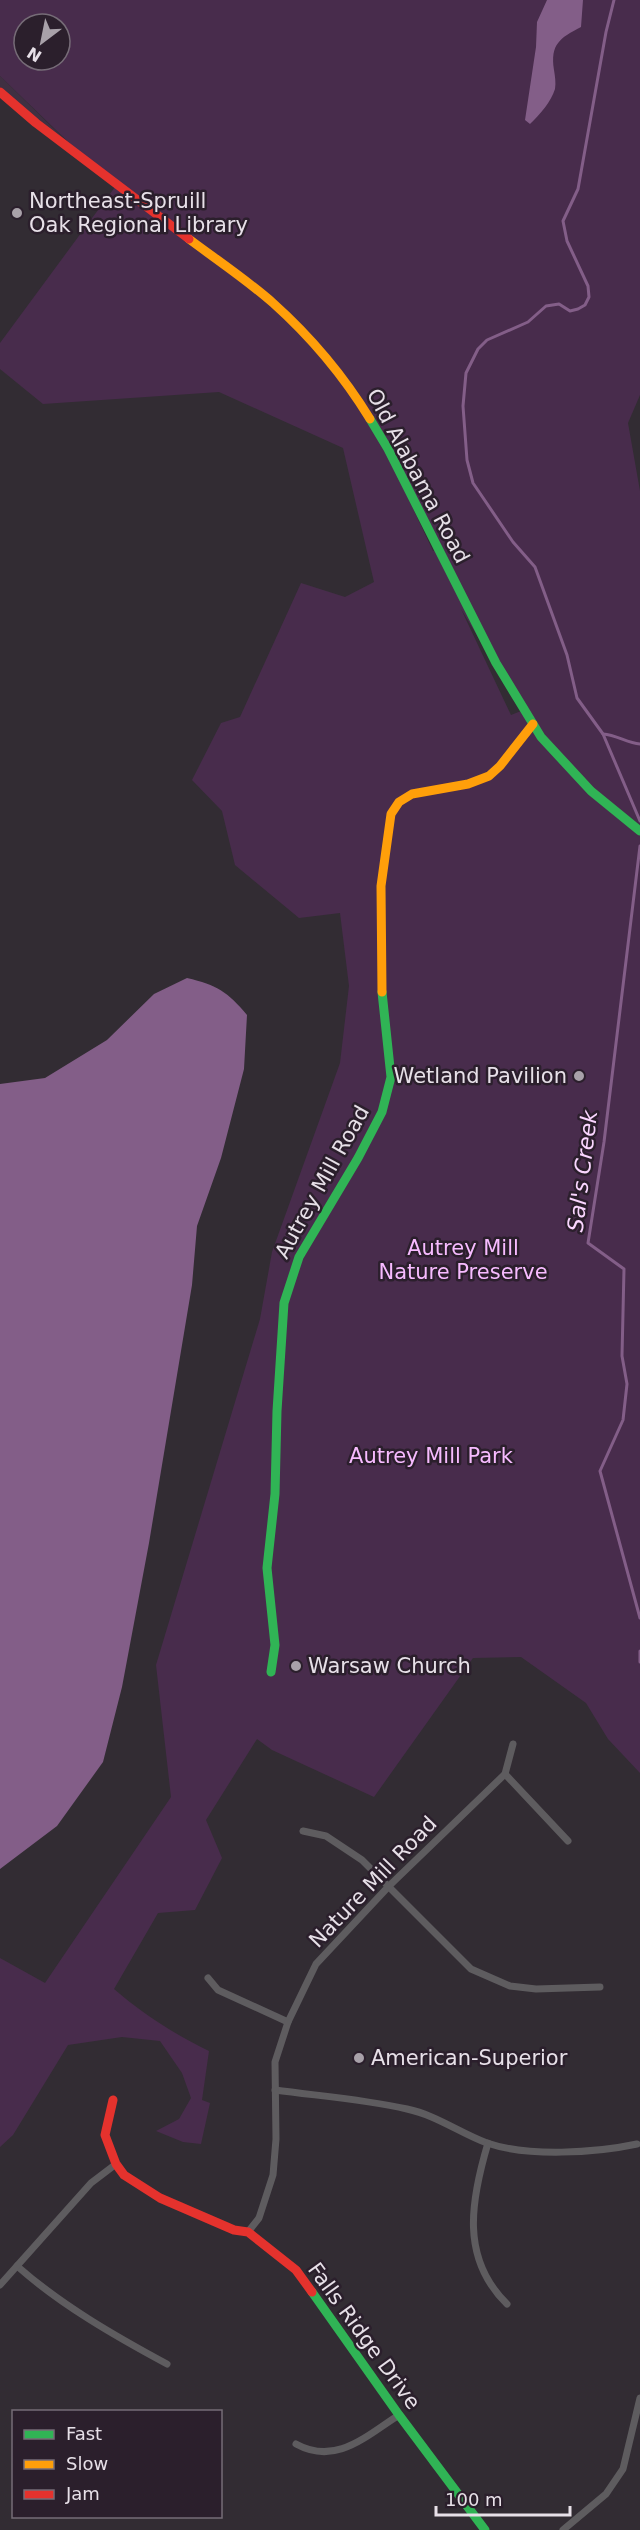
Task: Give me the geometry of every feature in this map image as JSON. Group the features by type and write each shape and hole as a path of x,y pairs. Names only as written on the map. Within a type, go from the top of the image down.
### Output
{"street":[{"name":"Old Alabama Road","path":"0,92 36,123 272,302 307,335 337,370 388,449 496,663 533,724 558,756 591,791 640,831"},
{"name":"Autrey Mill Road","path":"271,1672 275,1645 267,1568 275,1494 277,1411 284,1303 299,1257 358,1158 382,1112 387,1096 390,1052 381,977 381,895 391,814 399,802 412,794 468,784 489,776 500,766 533,724"},
{"path":"513,1744 505,1774 568,1841"},
{"name":"Nature Mill Road","path":"248,2232 259,2218 273,2175 275,2062 288,2022 316,1964 389,1886 505,1774"},
{"path":"303,1831 326,1836 362,1860 471,1969 510,1986 536,1989 600,1987"},
{"path":"208,1978 218,1990 288,2022"},
{"path":"275,2090 373,2102 409,2109 450,2124 488,2143 533,2151 593,2152 637,2144"},
{"name":"Falls Ridge Drive","path":"113,2100 105,2135 116,2164 124,2175 160,2198 234,2230 248,2232 296,2270 399,2415 485,2530"},
{"path":"488,2143 478,2177 473,2209 474,2238 480,2266 492,2290 507,2304"},
{"path":"0,2285 91,2183 116,2164"},
{"path":"17,2266 36,2283 137,2348 167,2364"},
{"path":"563,2530 606,2494 623,2469 640,2398"},
{"path":"296,2444 306,2449 332,2453 353,2444 399,2415"}],"shaded area":[{"path":"547,0 583,0 581,27 562,39 555,48 553,61 555,89 548,103 530,124 525,120 536,47 537,22"},
{"path":"0,76 52,127 115,187 0,87"},
{"path":"187,978 221,990 234,1000 247,1015 244,1069 221,1158 197,1226 192,1285 149,1543 122,1687 103,1762 57,1826 0,1869 0,1084 45,1078 107,1040 154,994"}],"green space":[{"path":"0,0 640,0 640,395 628,423 640,491 640,1773 608,1739 586,1703 521,1657 473,1658 374,1797 272,1750 257,1739 206,1820 222,1858 195,1910 158,1913 114,1989 159,2023 209,2051 202,2100 210,2103 201,2144 183,2142 156,2131 179,2119 191,2098 182,2073 160,2041 122,2037 68,2045 13,2135 0,2147 0,1958 45,1983 171,1797 156,1665 260,1319 272,1252 340,1063 349,986 340,913 299,918 235,865 222,811 192,780 221,723 240,717 301,583 345,597 374,582 343,448 219,392 43,404 0,369 0,343 115,187 0,76","holes":["368,413 398,462 434,551 433,551","461,609 522,710 521,711 511,715"]}],"waterway":[{"path":"614,0 606,32 578,189 563,221 567,241 588,286 589,297 585,305 570,311 559,304 546,306 528,322 487,340 478,349 466,373 463,406 467,460 473,483 513,542 535,567 567,655 577,698 603,734 640,821"},
{"path":"603,734 640,744"},
{"name":"Sal's Creek","path":"640,846 604,1142 588,1243 624,1269 622,1356 627,1384 623,1420 600,1471 640,1618"},
{"name":"Sal's Creek","path":"640,1651 640,1662"}],"traffic: fast":[{"path":"370,419 388,449 496,663 541,737 591,791 640,831"},
{"path":"271,1672 275,1645 267,1568 275,1494 277,1411 284,1303 299,1257 358,1158 382,1112 391,1077 382,992"},
{"path":"312,2292 399,2415 485,2530"}],"traffic: slow":[{"path":"189,239 242,278 287,316 326,357 370,419"},
{"path":"382,992 381,886 391,814 399,802 412,794 468,784 489,776 500,766 533,724"}],"traffic: jam":[{"path":"0,92 36,123 189,239"},
{"path":"113,2100 105,2135 116,2164 124,2175 160,2198 234,2230 248,2232 296,2270 312,2292"}],"place":[{"name":"Northeast-Spruill Oak Regional Library","path":"17,213"},
{"name":"Wetland Pavilion","path":"579,1076"},
{"name":"Warsaw Church","path":"296,1666"},
{"name":"American-Superior","path":"359,2058"}],"park label":[{"name":"Autrey Mill Nature Preserve","path":"463,1260"},
{"name":"Autrey Mill Park","path":"431,1456"}]}
